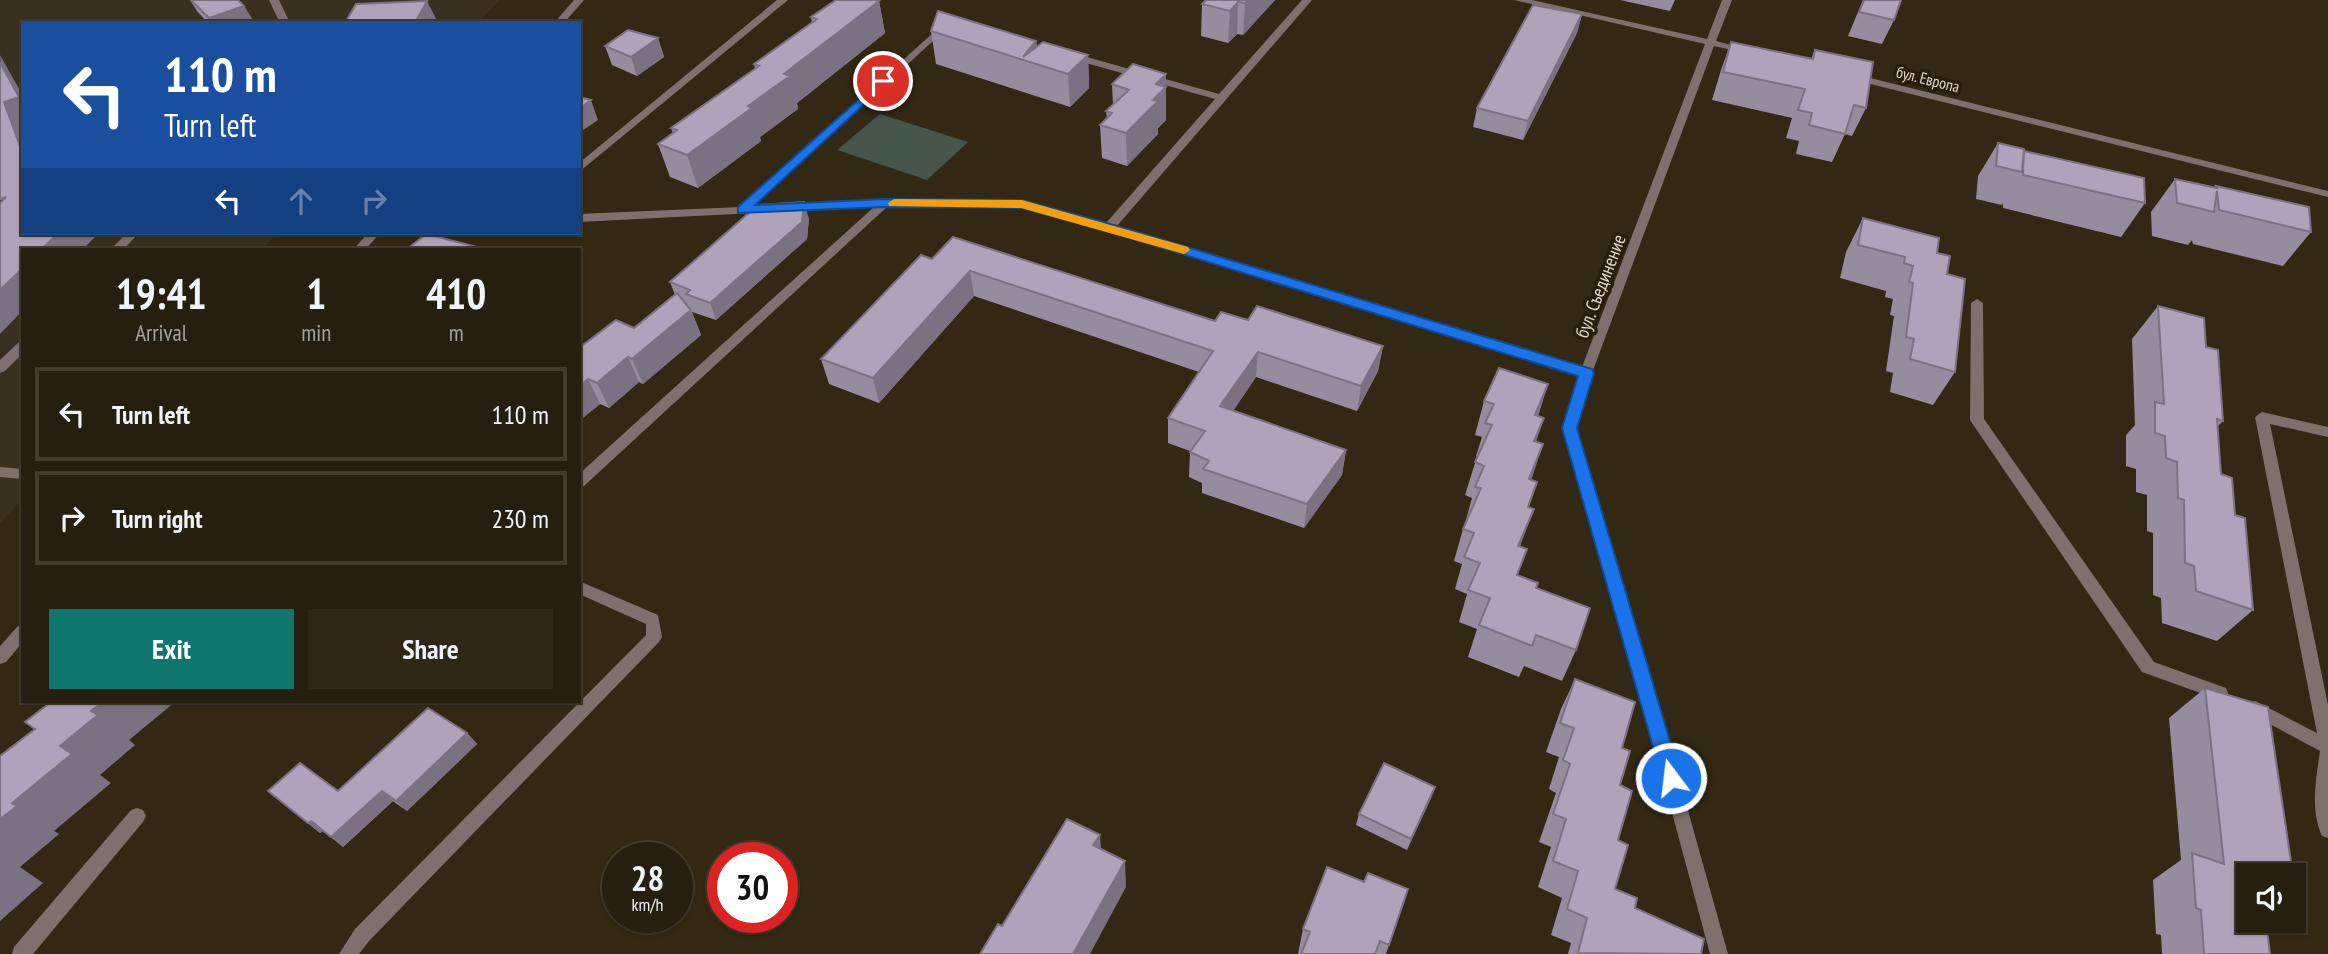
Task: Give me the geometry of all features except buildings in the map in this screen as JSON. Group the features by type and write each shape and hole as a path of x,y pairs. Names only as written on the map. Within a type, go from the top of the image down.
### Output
{"street":[{"path":"274,0 284,21"},
{"path":"561,21 579,0"},
{"path":"581,167 783,0"},
{"path":"1109,228 1307,0"},
{"path":"1519,0 1761,54"},
{"name":"бул. Съединение","path":"1719,954 1570,428 1586,373 1727,0"},
{"path":"743,210 943,26 954,24"},
{"path":"1061,53 1222,98"},
{"name":"бул. Европа","path":"1848,76 2328,194"},
{"path":"581,480 885,203"},
{"path":"581,218 885,203 1022,204 1586,373"},
{"path":"118,248 131,235"},
{"path":"1977,303 1976,420 2148,667 2236,699 2328,747"},
{"path":"0,368 21,347"},
{"path":"2328,432 2262,417 2328,747 2322,794 2328,830"},
{"path":"0,472 21,474"},
{"path":"348,954 362,935 654,637 653,620 581,588"},
{"path":"0,657 21,633"},
{"path":"21,954 137,816"}],"shaded area":[{"path":"0,0 500,0 480,21 21,21 21,235 275,235 263,248 21,248 21,501 0,523"}],"green space":[{"path":"880,114 968,142 927,180 837,150"}],"slow traffic":[{"path":"894,203 1022,204 1184,250"}],"route":[{"path":"883,81 743,210 885,203 1022,204 1586,373 1570,428 1671,778"}]}
